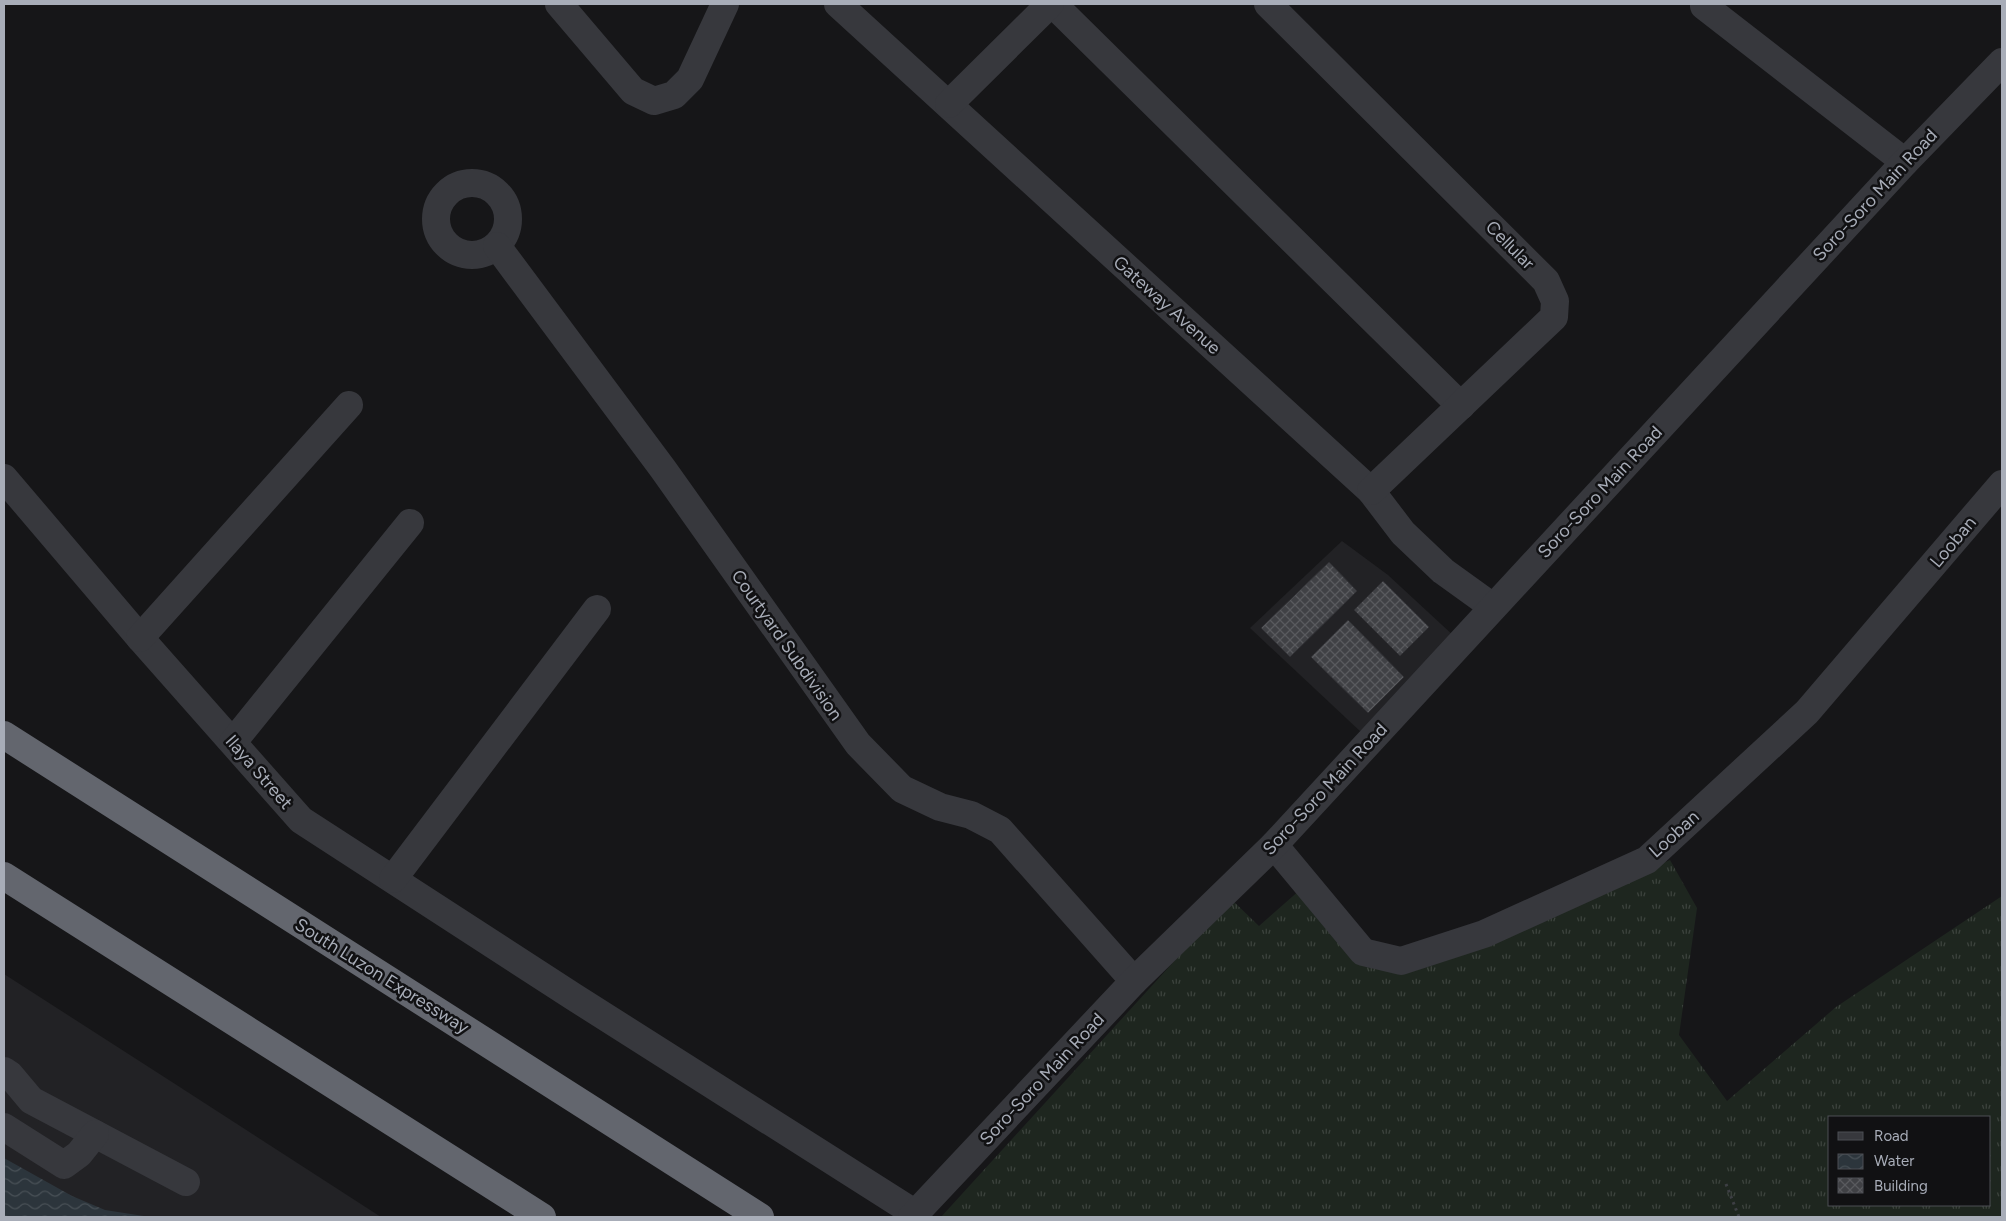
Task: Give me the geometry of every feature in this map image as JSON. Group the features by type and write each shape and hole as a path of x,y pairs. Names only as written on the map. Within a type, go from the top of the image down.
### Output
{"highway":[{"name":"South Luzon Expressway","path":"4,735 760,1217"},
{"path":"4,876 542,1217"}],"street":[{"path":"560,4 633,91 654,101 674,95 690,79 725,4"},
{"name":"Gateway Avenue","path":"839,4 1371,491 1403,533 1444,572 1493,607"},
{"path":"949,104 1052,4 1461,406"},
{"name":"Cellular","path":"1268,4 1546,281 1555,300 1554,317 1371,491"},
{"path":"1704,6 1905,162"},
{"name":"Soro-Soro Main Road","path":"574,997 914,1215 1134,981 1274,845 1905,162 2002,62"},
{"name":"Courtyard Subdivision","path":"497,246 663,469 858,744 902,789 940,807 971,815 1000,830 1134,981"},
{"path":"140,638 349,405"},
{"name":"Ilaya Street","path":"4,478 140,638 301,820 574,997"},
{"name":"Looban","path":"1274,845 1363,952 1401,961 1484,934 1647,860 1807,712 2002,484"},
{"path":"233,742 410,523"},
{"path":"393,879 597,609"},
{"path":"4,1071 10,1075 31,1100 186,1182"},
{"path":"4,1127 64,1165 79,1154 95,1134"}],"path":[{"path":"1726,1184 1739,1217"}],"shaded area":[{"path":"1342,541 1388,575 1455,637 1362,733 1250,628"},
{"path":"4,974 172,1082 381,1217 4,1217"}],"green space":[{"path":"1670,860 1697,908 1679,1035 1727,1101 1836,1007 2002,896 2002,1217 941,1217 1231,899 1259,926 1301,889 1364,959 1531,921"}],"water":[{"path":"4,1158 72,1196 105,1210 150,1217 4,1217"}],"building":[{"path":"1329,562 1357,591 1290,657 1261,628"},
{"path":"1383,581 1429,627 1400,656 1354,610"},
{"path":"1348,620 1404,677 1368,713 1311,657"}]}
